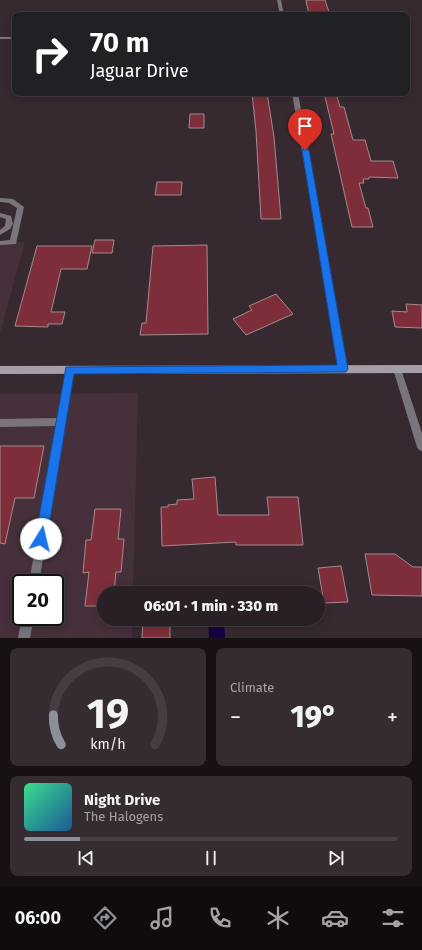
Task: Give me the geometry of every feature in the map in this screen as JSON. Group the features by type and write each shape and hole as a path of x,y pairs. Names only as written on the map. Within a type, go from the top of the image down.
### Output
{"main road":[{"path":"0,370 422,369"}],"street":[{"path":"279,0 281,12"},
{"path":"0,38 12,38"},
{"path":"296,96 343,369"},
{"path":"0,200 11,201 22,207 13,242 0,243"},
{"path":"0,215 9,218 10,223 7,229 0,233"},
{"path":"397,369 422,448"},
{"path":"35,574 70,370"},
{"path":"0,423 60,422"},
{"path":"24,638 26,626"}],"shaded area":[{"path":"0,242 25,242 0,333"},
{"path":"138,393 133,586 97,586 97,626 133,626 132,638 0,638 0,394"},
{"path":"208,626 224,626 225,638 209,638"}],"building":[{"path":"306,0 325,0 329,12 308,12"},
{"path":"252,96 267,96 274,137 281,219 261,219 256,131"},
{"path":"325,96 337,96 340,107 344,107 353,140 365,140 371,161 393,161 398,178 369,177 369,179 363,179 364,183 359,183 373,227 352,227 331,134 334,134"},
{"path":"190,114 204,114 204,128 189,128"},
{"path":"157,182 182,182 181,195 155,195"},
{"path":"95,240 114,240 112,253 92,253"},
{"path":"207,245 208,334 140,335 142,323 146,323 153,246"},
{"path":"37,246 92,246 87,269 61,269 51,312 65,312 62,324 48,324 48,327 15,326"},
{"path":"276,294 293,314 246,335 233,319 252,310 249,306"},
{"path":"406,304 422,305 422,328 395,327 392,311 407,312"},
{"path":"0,446 44,446 34,498 15,498 5,544 0,543"},
{"path":"215,477 218,515 269,515 267,497 298,497 303,545 236,545 236,542 162,546 161,507 168,507 168,505 177,504 177,500 194,499 192,479"},
{"path":"95,509 121,509 118,539 124,539 121,572 116,572 115,586 97,586 97,606 85,606 89,572 83,573 86,540 91,540"},
{"path":"365,554 395,554 413,567 422,567 422,596 372,595"},
{"path":"341,566 348,602 325,603 325,586 321,586 318,568"},
{"path":"143,626 170,626 170,638 142,638"}],"route":[{"path":"41,539 70,370 343,369 305,150"}]}
